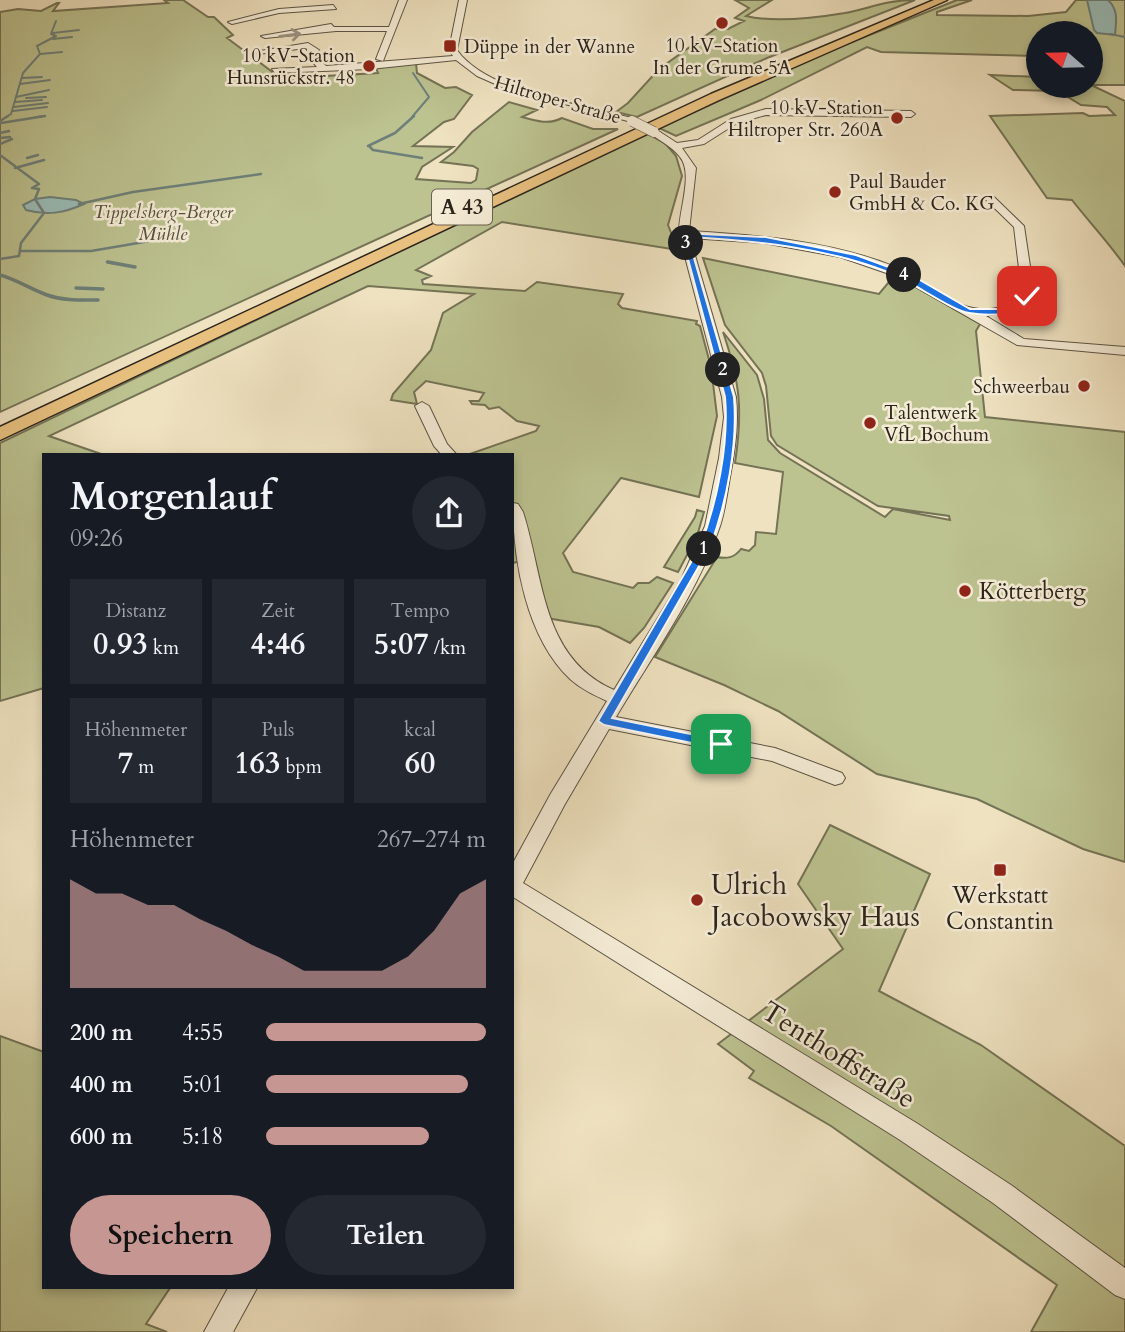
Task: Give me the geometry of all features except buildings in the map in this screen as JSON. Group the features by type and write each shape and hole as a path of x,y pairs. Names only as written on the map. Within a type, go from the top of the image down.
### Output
{"highway":[{"name":"A 43","path":"0,423 616,135 811,48 929,0"},
{"name":"A 43","path":"0,434 715,97 942,0"}],"street":[{"path":"380,60 402,0"},
{"path":"275,71 457,58 453,45 463,0"},
{"path":"232,22 279,11 333,4 334,28"},
{"path":"334,28 265,36 334,28 393,29"},
{"path":"258,51 308,45 316,52 266,60"},
{"path":"310,54 324,69"},
{"name":"Hiltroper Straße","path":"457,58 469,70 503,85 632,121 676,146 688,162 693,177 683,217 684,234 729,397 731,417 713,526 705,547 689,580 556,800 514,880"},
{"path":"676,146 701,142 734,121 766,112 911,114"},
{"path":"968,311 1000,312 1015,308 1025,302 1028,293 1018,226 988,197"},
{"path":"684,234 766,239 853,256 910,278 1021,342 1125,351"},
{"path":"422,406 441,446 448,453"},
{"path":"514,512 538,614 562,662 586,684 617,698"},
{"path":"604,721 775,755 835,778"},
{"name":"Tenthoffstraße","path":"514,888 909,1132 1002,1194 1125,1285"},
{"path":"218,1332 242,1289"}],"green space":[{"name":"Tippelsberg-Berger Mühle","path":"164,0 183,0 208,17 214,17 233,35 227,38 286,82 307,77 378,73 376,68 416,63 417,73 445,88 456,87 472,95 454,119 444,122 413,146 453,147 422,167 416,179 471,183 476,180 478,169 473,166 441,162 509,102 537,110 522,117 532,120 547,122 562,118 593,129 618,129 0,412 0,12 18,9 41,11 57,3 53,11 168,3"},
{"path":"735,0 772,0 746,16 782,19 833,15 915,0 767,58 637,117 616,112 628,103 659,69 715,29 728,29 744,21 735,18 749,8"},
{"path":"957,0 972,0 937,12 937,15 1028,16 1066,12 1076,0 1125,0 1125,85 1103,85 1103,21 1026,21 1026,56 881,52 867,47 761,100 676,136 659,128 822,54"},
{"path":"990,75 1026,76 1026,90 1013,90"},
{"path":"1103,91 1125,101 1125,266 1072,200 1047,198 990,116 1083,113 1089,116 1115,115 1107,107 1081,105 1070,98 1103,98"},
{"path":"646,133 665,143 676,156 682,176 668,225 678,250 502,222 416,270 431,276 422,280 423,284 525,291 537,282 623,294 618,304 622,308 697,321 696,324 700,326 711,367 717,416 699,497 621,478 563,553 573,572 633,588 638,583 649,583 657,577 673,583 644,628 630,643 599,627 541,617 521,561 514,563 514,453 473,453 536,431 539,426 517,421 499,407 489,409 485,405 472,404 470,401 479,401 484,393 426,381 414,392 417,404 391,400 393,394 431,350 443,313 474,294 368,286 49,436 98,453 42,453 42,689 0,701 0,443"},
{"path":"703,258 879,294 894,276 902,279 980,324 976,331 985,417 1125,432 1125,862 1083,849 977,799 877,774 778,711 655,657 717,557 730,557 741,549 749,551 755,545 756,532 776,534 783,472 735,463 739,427 738,396 723,332 757,375 764,399 768,440 780,453 885,517 893,509 950,520 949,516 878,506 777,445 771,436 766,386 762,373 725,325"},
{"path":"697,510 704,512 697,536 678,572 664,567 695,517"},
{"path":"830,825 930,874 879,991 981,1045 1125,1146 1125,1332 1031,1332 1057,1285 831,1126 749,1078 754,1071 718,1044 843,949 798,884"},
{"path":"0,1036 42,1051 42,1289 169,1289 146,1324 167,1332 0,1332"}],"water":[{"path":"1087,0 1108,0 1116,16 1115,35 1103,34 1103,21 1092,21"},
{"path":"50,197 76,200 84,204 69,210 48,213 26,210 23,205 35,199"}],"waterway":[{"path":"40,54 37,46 56,36 51,34 56,21"},
{"path":"53,33 79,30"},
{"path":"1110,34 1125,37"},
{"path":"53,39 72,37"},
{"path":"40,54 62,52"},
{"path":"6,117 11,114 23,73 40,54"},
{"path":"412,117 429,97 413,73"},
{"path":"22,78 42,77"},
{"path":"20,84 50,80"},
{"path":"16,97 49,90"},
{"path":"26,98 46,97"},
{"path":"15,102 42,100"},
{"path":"14,107 48,103"},
{"path":"13,111 47,107"},
{"path":"0,121 8,116"},
{"path":"1,123 45,116 36,117"},
{"path":"368,146 395,133 414,116"},
{"path":"0,133 9,131"},
{"path":"0,138 10,137"},
{"path":"0,144 12,139"},
{"path":"369,146 373,150 422,158"},
{"path":"0,155 17,168"},
{"path":"27,158 38,155"},
{"path":"17,168 44,160"},
{"path":"0,259 19,256 21,243 44,213 35,199 39,189 32,188 39,184 17,168"},
{"path":"79,204 133,192 261,174"},
{"path":"20,251 91,251 150,241"},
{"path":"107,262 117,264"},
{"path":"108,262 135,267"},
{"path":"0,275 53,297 98,300"},
{"path":"76,288 103,289"}],"place":[{"name":"10 kV-Station In der Grume 5A","path":"722,23"},
{"name":"Düppe in der Wanne","path":"450,46"},
{"name":"10 kV-Station Hunsrückstr. 48","path":"369,66"},
{"name":"10 kV-Station Hiltroper Str. 260A","path":"897,118"},
{"name":"Paul Bauder GmbH & Co. KG","path":"835,192"},
{"name":"Schweerbau","path":"1084,386"},
{"name":"Talentwerk VfL Bochum","path":"870,423"},
{"name":"Kötterberg","path":"965,591"},
{"name":"Werkstatt Constantin","path":"1000,870"},
{"name":"Ulrich Jacobowsky Haus","path":"697,900"}],"route":[{"path":"721,744 604,721 696,567 713,526 726,458 731,417 729,397 684,234 766,239 853,256 894,270 968,311 1000,312 1015,308 1025,302 1027,296"}]}
